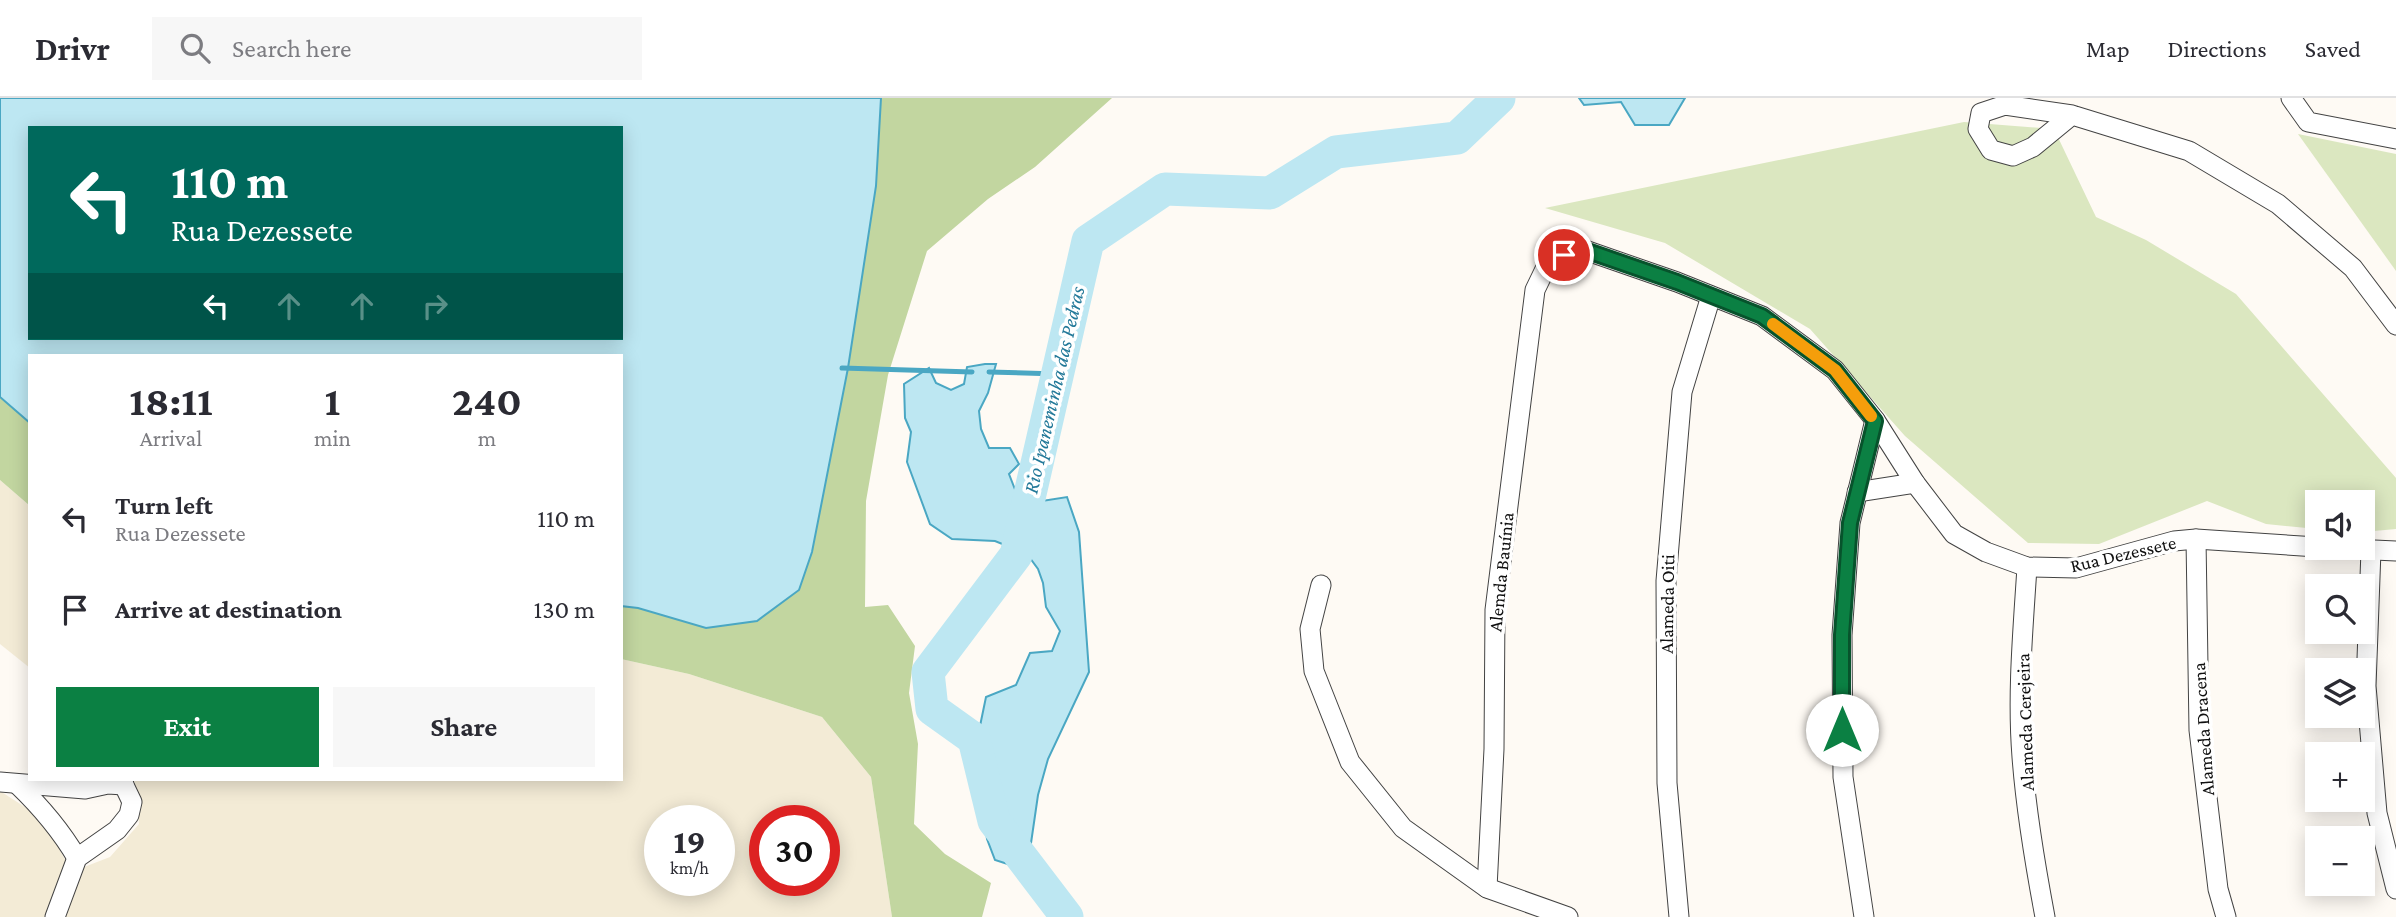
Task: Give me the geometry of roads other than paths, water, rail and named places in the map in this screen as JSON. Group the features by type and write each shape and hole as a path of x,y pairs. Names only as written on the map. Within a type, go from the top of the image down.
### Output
{"street":[{"path":"2291,98 2308,122 2396,139"},
{"path":"2308,122 2311,98"},
{"path":"2072,115 2189,151 2278,204 2353,268 2396,325"},
{"name":"Rua Dezessete","path":"1549,261 1579,248 1762,316 1835,370 1875,421 1914,483 1954,534 1986,552 2026,567 2076,568 2155,545 2196,539 2305,546"},
{"name":"Alemda Bauínia","path":"1487,888 1494,749 1495,610 1535,290 1549,261"},
{"name":"Alameda Oiti","path":"1679,917 1667,783 1666,581 1682,392 1712,296"},
{"path":"1864,917 1843,777 1842,635 1850,523 1875,421"},
{"path":"1857,492 1914,483"},
{"name":"Alameda Dracena","path":"2196,539 2199,730 2218,889 2226,917"},
{"path":"2375,550 2396,551"},
{"path":"2371,560 2367,686 2377,813 2396,889"},
{"name":"Alameda Cerejeira","path":"2026,567 2022,755 2032,844 2045,917"},
{"path":"1321,585 1310,629 1314,671 1350,762 1404,828 1487,888 1568,917"},
{"path":"8,783 85,789 122,782 132,802 129,815 117,831 77,858 55,917"},
{"path":"8,783 52,820 77,858"}],"water":[{"path":"0,98 881,98 876,186 848,368 812,552 799,590 757,621 706,628 623,606 623,354 28,354 28,421 0,397"},
{"path":"1579,98 1685,98 1669,125 1635,125 1621,102 1584,105"},
{"path":"996,364 988,393 979,411 981,429 989,448 1010,448 1019,464 1009,474 1016,492 1042,501 1067,497 1079,532 1089,672 1048,759 1038,795 1030,850 1014,866 995,860 987,839 984,817 992,794 988,754 980,726 986,697 1016,685 1030,653 1052,651 1060,631 1046,607 1038,569 1027,554 995,541 952,539 930,524 907,462 911,432 905,418 904,384 929,368 936,383 951,390 964,384 967,367"}],"waterway":[{"name":"Rio Ipaneminha das Pedras","path":"1067,917 994,821 974,739 932,709 928,672 1016,555 1088,241 1165,189 1270,193 1336,152 1457,138 1499,98"},
{"path":"842,368 972,372"},
{"path":"989,372 1058,374"}]}
